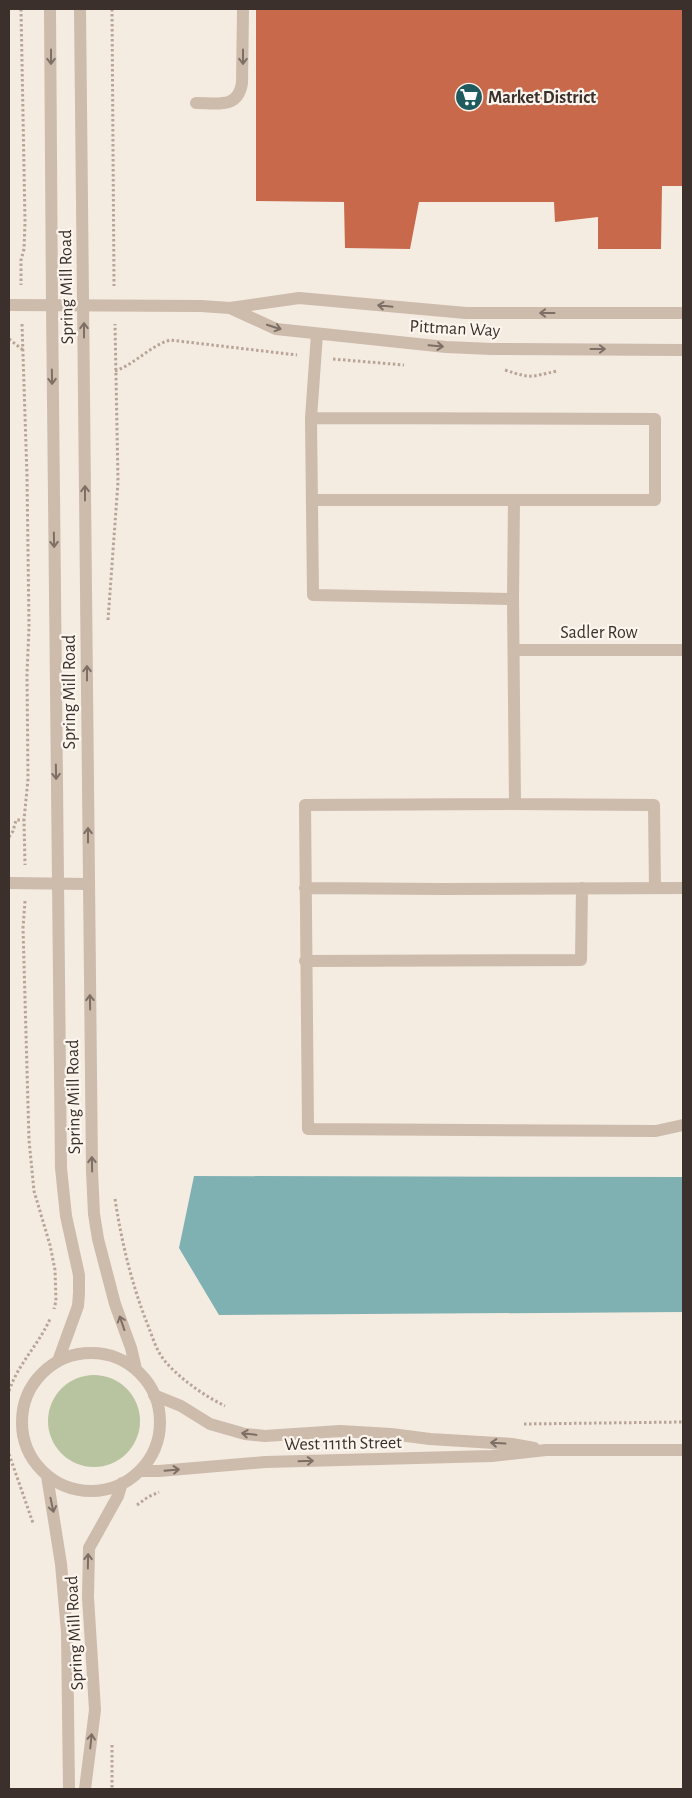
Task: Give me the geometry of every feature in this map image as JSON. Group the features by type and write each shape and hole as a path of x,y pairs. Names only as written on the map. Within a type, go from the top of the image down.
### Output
{"street":[{"name":"Spring Mill Road","path":"50,9 61,1168 66,1216 79,1275 80,1293 78,1306 58,1361"},
{"name":"Spring Mill Road","path":"80,9 92,1171 94,1214 98,1238 136,1370"},
{"path":"196,103 228,102 235,100 241,93 243,9"},
{"name":"Pittman Way","path":"9,305 201,306 230,308 299,298 466,313 683,313"},
{"name":"Pittman Way","path":"230,308 276,329 446,347 683,350"},
{"path":"317,334 311,418 313,595 513,598"},
{"path":"311,418 655,419 655,500 312,500"},
{"path":"514,500 515,804"},
{"name":"Sadler Row","path":"514,650 683,650"},
{"path":"655,888 654,805 305,805 308,1129 656,1131 683,1125"},
{"path":"9,883 88,884"},
{"path":"305,888 683,888"},
{"path":"305,961 581,960 582,888"},
{"path":"98,1353 118,1359 136,1370 147,1381 154,1395 160,1415 159,1435 152,1455 140,1471 122,1483 104,1490 84,1491 64,1486 47,1476 32,1459 23,1438 21,1416 27,1394 40,1375 58,1361 78,1354 98,1353"},
{"name":"West 111th Street","path":"154,1395 181,1406 210,1424 245,1434 265,1436 340,1432 391,1434 430,1439 512,1444 546,1450"},
{"name":"West 111th Street","path":"140,1471 265,1462 492,1456 546,1450 683,1450"},
{"name":"Spring Mill Road","path":"47,1476 59,1554 67,1632 68,1789"},
{"name":"Spring Mill Road","path":"85,1789 95,1710 88,1597 88,1548 118,1496 122,1483"}],"path":[{"path":"21,9 25,222 24,249 21,260"},
{"path":"108,622 118,482 115,371 112,9"},
{"path":"9,339 23,350 27,476 29,627 27,674 28,779 24,820 24,848"},
{"path":"115,371 132,363 163,342 170,340 290,354"},
{"path":"9,837 16,820 24,820"},
{"path":"9,1390 22,1365 44,1334 56,1301 55,1270 50,1245 34,1190 29,1140 23,928"},
{"path":"114,1191 124,1253 141,1308 162,1358 191,1385 227,1407"},
{"path":"9,1454 34,1525"},
{"path":"131,1511 148,1496 162,1490"}],"green space":[{"path":"85,1375 103,1375 120,1382 133,1395 140,1412 140,1430 133,1447 120,1460 103,1467 85,1467 68,1460 55,1447 48,1430 48,1412 55,1395 68,1382"}],"water":[{"path":"194,1176 683,1177 683,1312 219,1315 179,1248"}],"building":[{"name":"Market District","path":"256,9 683,9 683,186 662,186 661,249 598,249 598,217 555,222 554,202 419,202 410,249 345,248 344,202 256,201"}],"place":[{"name":"Market District","path":"469,97"}]}
